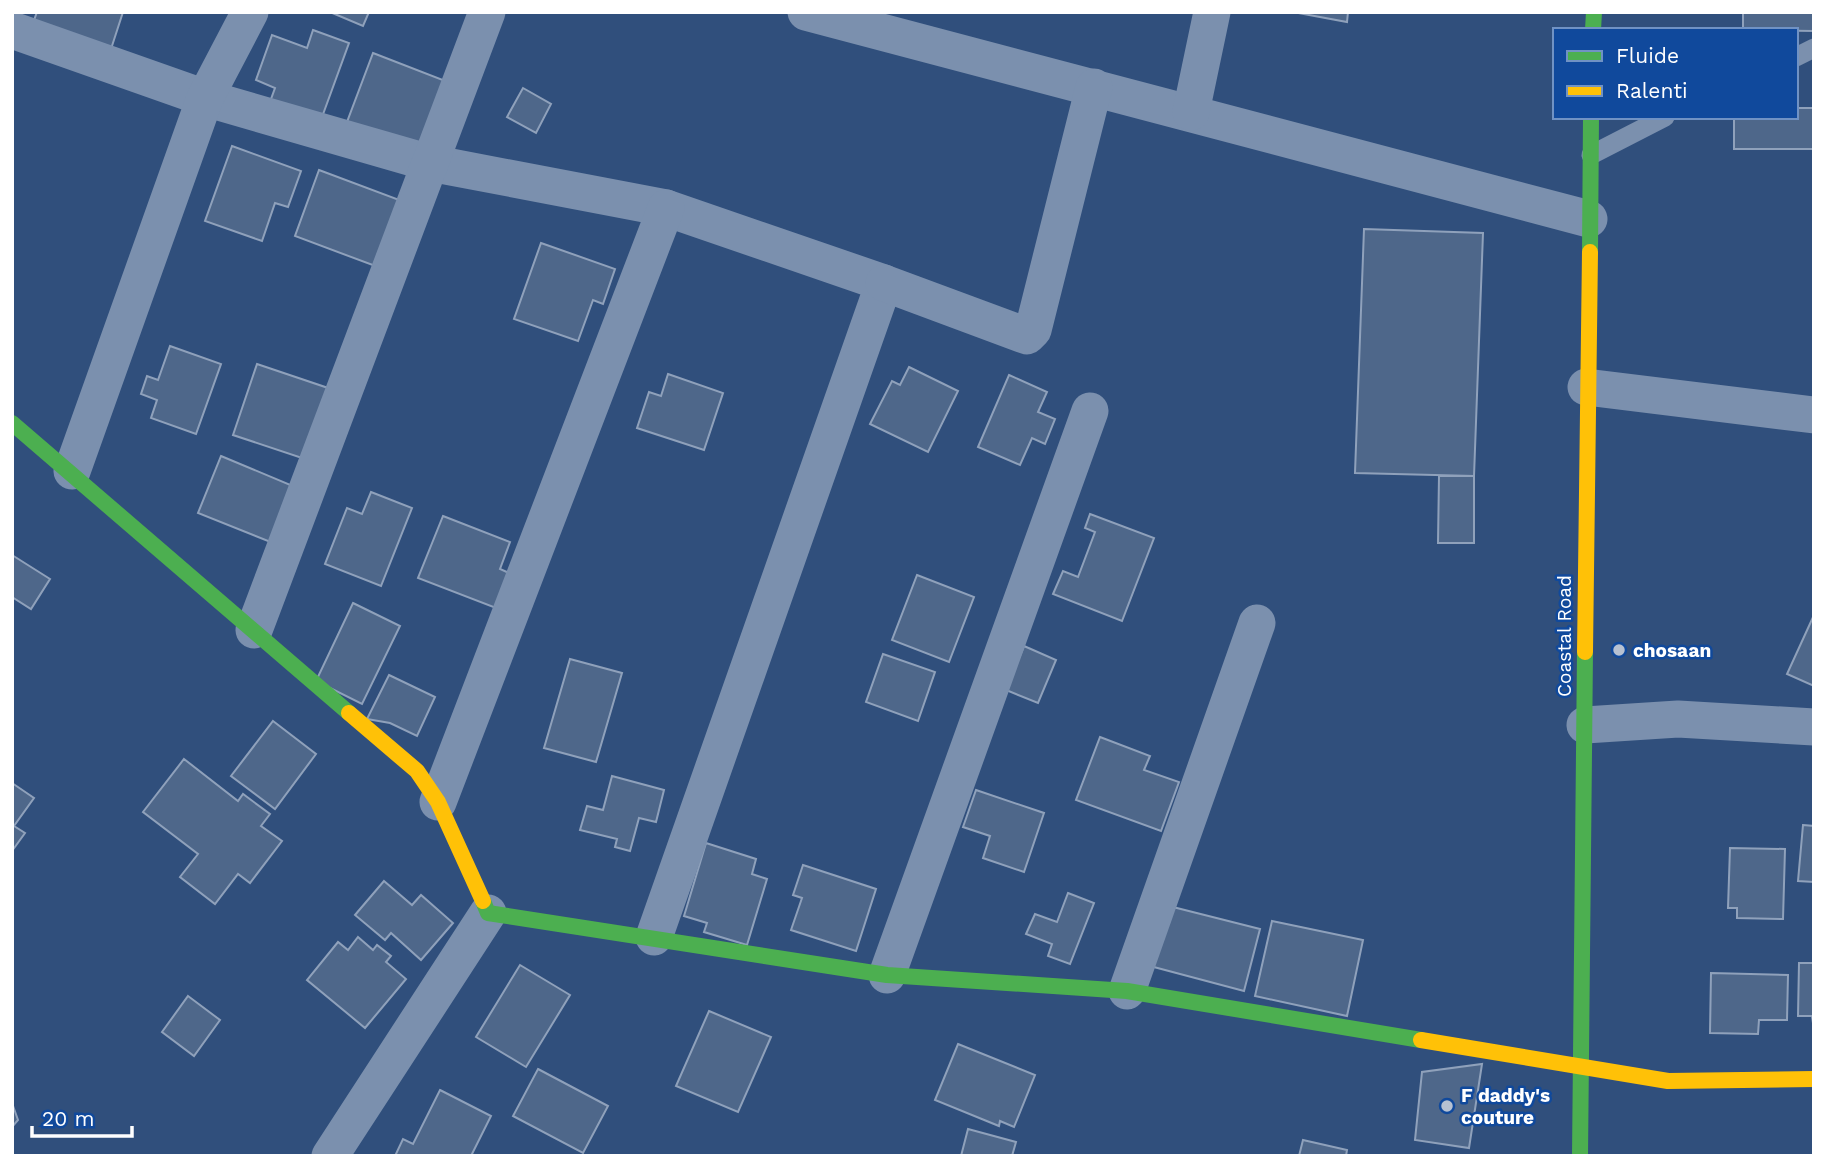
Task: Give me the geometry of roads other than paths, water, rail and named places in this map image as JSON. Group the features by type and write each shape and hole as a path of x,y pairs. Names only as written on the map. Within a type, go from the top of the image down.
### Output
{"street":[{"path":"72,471 205,98 250,12"},
{"path":"254,630 486,12"},
{"path":"806,12 1589,219"},
{"path":"1191,112 1212,12"},
{"path":"12,30 205,98 430,163 666,208 884,283 1027,336 1033,330 1094,87"},
{"name":"Coastal Road","path":"1580,1156 1586,387 1591,119"},
{"path":"438,802 666,208"},
{"path":"654,937 884,283"},
{"path":"1586,387 1814,415"},
{"path":"887,975 1090,411"},
{"path":"12,423 72,471 417,771 438,802 488,913"},
{"path":"1127,990 1257,623"},
{"path":"1585,724 1678,719 1814,727"},
{"path":"488,913 887,975 1127,990 1668,1081 1814,1079"},
{"path":"330,1156 488,913"}],"lane":[{"path":"1798,56 1814,48"},
{"path":"1591,155 1661,119"}],"place":[{"name":"chosaan","path":"1619,650"},
{"name":"F daddy's couture","path":"1447,1106"}]}
